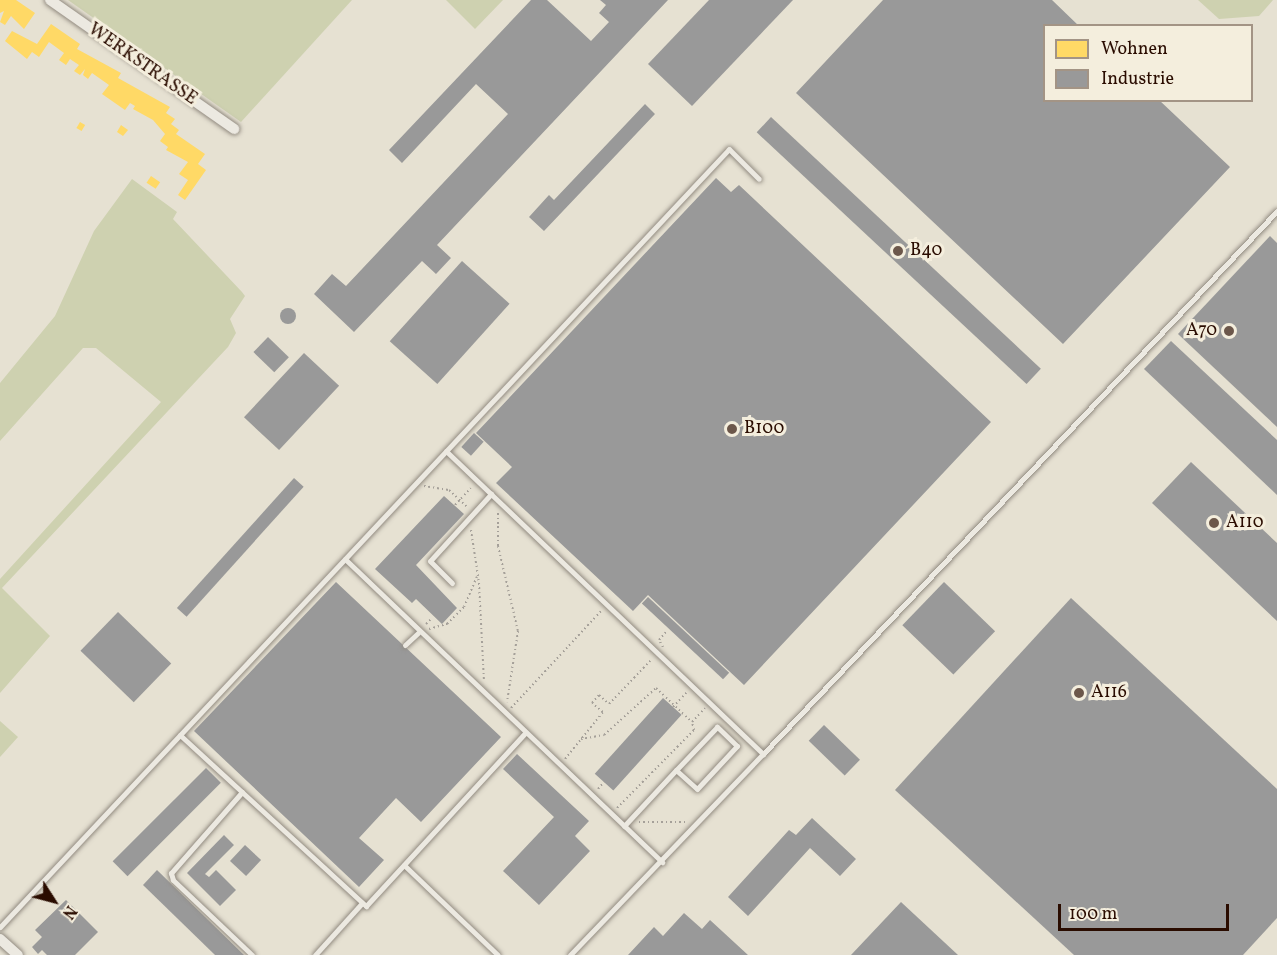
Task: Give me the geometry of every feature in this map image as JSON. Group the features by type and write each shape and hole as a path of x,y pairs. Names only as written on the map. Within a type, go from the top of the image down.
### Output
{"street":[{"name":"WERKSTRASSE","path":"50,0 234,129"},
{"path":"0,939 18,955"}],"lane":[{"path":"0,927 729,149 759,178"},
{"path":"570,955 662,862 1277,211"},
{"path":"446,451 763,754"},
{"path":"452,583 430,561 491,494"},
{"path":"345,559 418,633 611,814 625,824 662,862"},
{"path":"405,645 418,633"},
{"path":"625,824 676,770 717,727 737,746 697,789 676,770"},
{"path":"180,735 366,906 525,733"},
{"path":"242,792 171,873 173,880 252,955"},
{"path":"404,864 498,955"},
{"path":"315,955 362,903"}],"path":[{"path":"455,506 477,481"},
{"path":"415,484 449,490 474,513"},
{"path":"497,501 498,546 518,631 505,714"},
{"path":"468,520 478,574 485,673 483,694"},
{"path":"418,633 447,624 464,607 478,574"},
{"path":"505,714 606,605"},
{"path":"559,765 603,712 592,703 598,695 609,704 665,646 659,640 666,632"},
{"path":"673,706 692,687"},
{"path":"581,739 604,735 656,688 692,722 694,730 611,814"},
{"path":"692,722 709,704"},
{"path":"625,824 699,823"}],"green space":[{"path":"68,0 352,0 241,122"},
{"path":"446,0 503,0 475,29"},
{"path":"1198,0 1273,0 1259,16 1219,19"},
{"path":"132,179 177,212 173,219 245,296 230,319 236,333 228,347 2,588 50,636 0,693 0,579 161,402 96,348 83,348 0,441 0,383 55,316 94,231"},
{"path":"0,721 18,737 0,757"}],"building: Wohnen":[{"path":"0,0 16,0 35,13 24,29 11,16 5,25 0,22 4,11 0,13"},
{"path":"51,24 80,44 77,49 121,73 118,78 170,107 166,113 175,119 171,124 179,130 176,134 205,154 198,164 206,170 185,200 178,195 188,180 179,174 188,162 166,150 168,147 160,141 165,134 153,120 133,109 135,106 130,103 125,110 102,94 109,85 92,73 88,79 83,75 85,69 80,75 74,71 79,65 70,59 66,65 59,60 64,53 49,42 39,57 32,52 27,59 5,41 12,31 37,44"},
{"path":"80,122 85,125 82,131 76,128"},
{"path":"121,125 128,130 123,136 117,132"},
{"path":"151,176 160,182 156,189 147,183"}],"building: Industrie":[{"path":"531,0 547,0 591,41 609,22 599,13 606,5 600,0 668,0 437,245 451,258 436,274 422,261 354,332 314,294 332,274 346,286 508,114 476,84 402,163 389,150"},
{"path":"709,0 793,0 692,106 648,64"},
{"path":"883,0 1052,0 1077,24 1043,24 1043,102 1161,102 1230,167 1063,344 796,93"},
{"path":"645,104 655,114 544,231 529,217 549,195 554,200"},
{"name":"B40","path":"771,117 1041,369 1027,384 757,132"},
{"name":"B100","path":"716,178 731,192 739,185 991,422 744,685 648,595 633,611 496,483 512,467 476,433"},
{"name":"A70","path":"1270,236 1277,243 1277,427 1178,334"},
{"path":"462,261 510,304 437,384 390,341"},
{"path":"288,308 296,316 288,324 280,316"},
{"path":"268,337 289,357 274,372 253,352"},
{"path":"1171,341 1277,440 1277,495 1144,369"},
{"path":"304,353 339,386 279,450 244,417"},
{"path":"474,433 484,442 471,456 461,447"},
{"name":"A110","path":"1191,462 1277,543 1277,621 1152,503"},
{"path":"294,478 304,487 187,617 177,608"},
{"path":"444,496 464,514 416,565 457,608 442,624 416,599 412,603 375,569"},
{"path":"336,582 501,737 421,822 396,798 359,838 384,860 359,887 194,731"},
{"path":"944,582 995,631 953,674 902,625"},
{"path":"648,597 729,673 723,679 642,604"},
{"name":"A116","path":"1071,598 1277,789 1277,918 1243,955 1074,955 895,790"},
{"path":"118,612 171,663 134,702 80,651"},
{"path":"663,698 682,715 613,791 595,774"},
{"path":"824,725 860,760 845,776 809,741"},
{"path":"517,754 589,821 575,836 590,851 539,905 503,871 554,817 503,769"},
{"path":"206,768 221,783 128,876 113,861"},
{"path":"812,818 856,859 840,876 810,848 748,916 728,897 789,830 796,835"},
{"path":"224,835 234,845 205,874 209,877 216,870 236,890 220,906 187,873"},
{"path":"245,845 261,860 246,876 230,861"},
{"path":"157,870 244,955 215,955 143,885"},
{"path":"66,900 98,932 75,955 47,955 42,950 38,954 32,947 42,937 35,930"},
{"path":"901,902 958,955 851,955"},
{"path":"684,913 702,929 710,920 748,955 628,955 654,927 663,936"}],"place":[{"name":"B40","path":"898,251"},
{"name":"A70","path":"1229,331"},
{"name":"B100","path":"732,429"},
{"name":"A110","path":"1214,523"},
{"name":"A116","path":"1079,693"}]}
